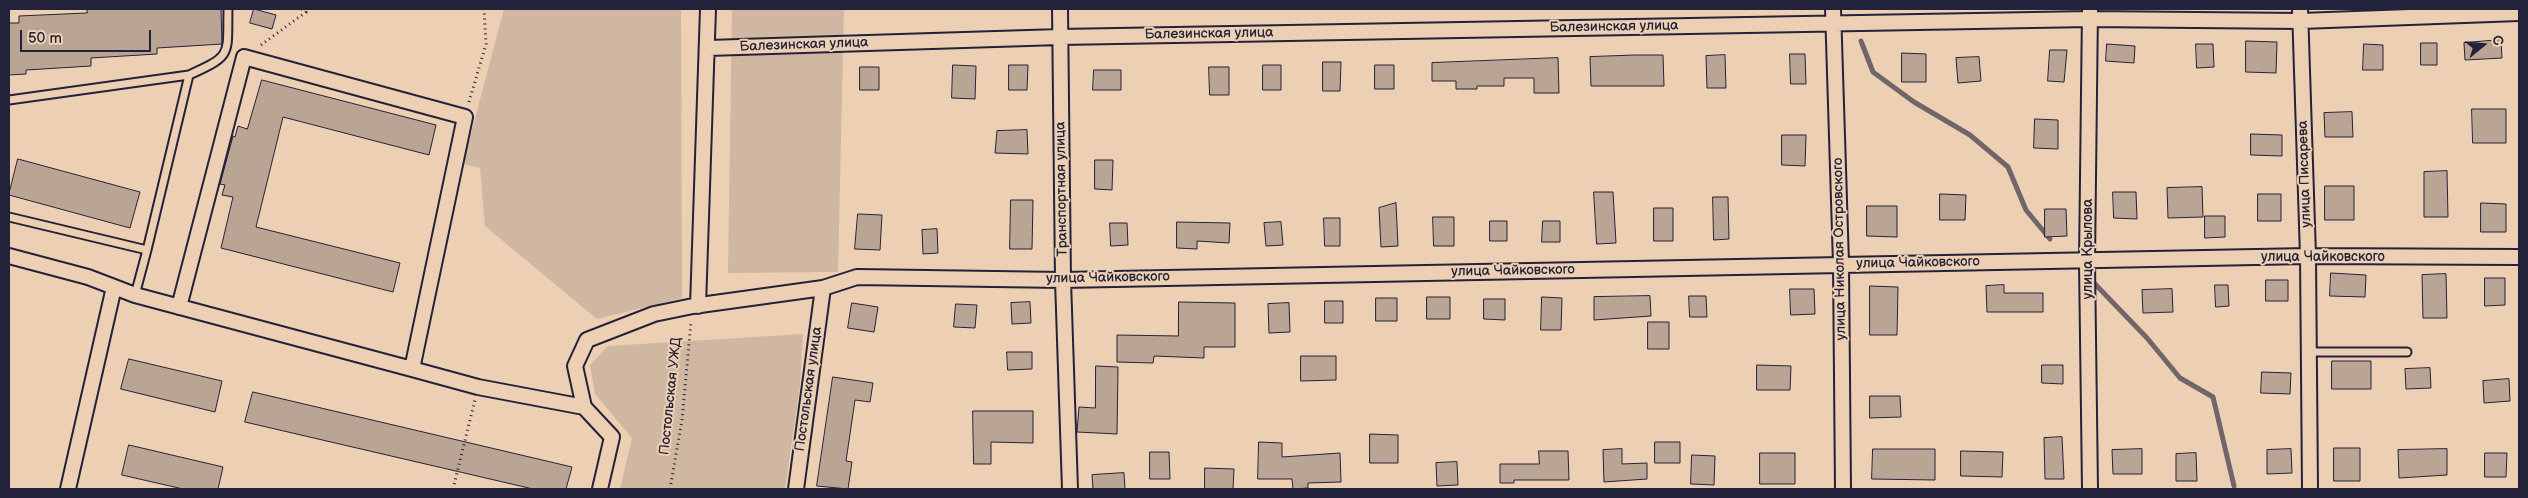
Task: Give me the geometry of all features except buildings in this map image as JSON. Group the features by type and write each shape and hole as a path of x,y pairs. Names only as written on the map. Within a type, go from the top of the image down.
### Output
{"street":[{"path":"696,306 708,48 708,9"},
{"name":"Транспортная улица","path":"1060,9 1063,280 1070,489"},
{"name":"улица Николая Островского","path":"1833,9 1841,264 1844,489"},
{"name":"Балезинская улица","path":"708,48 1060,36 1833,24 2090,14 2519,13"},
{"name":"улица Крылова","path":"2090,14 2087,262 2090,489"},
{"name":"улица Писарева","path":"2300,15 2308,256 2310,489"},
{"path":"179,307 244,58 465,117 412,369"},
{"path":"9,256 88,277 135,295 478,387 584,408 612,437 600,489"},
{"name":"улица Чайковского","path":"584,408 575,366 587,340 654,314 696,306 823,288 857,277 1063,280 1841,264 2087,262 2308,256 2519,257"},
{"path":"68,489 114,287"},
{"name":"Постольская улица","path":"796,489 823,288"}],"lane":[{"path":"9,100 189,75 218,62 228,50 228,9"},
{"path":"135,295 189,75"},
{"path":"9,217 147,250"},
{"path":"2309,352 2407,352"}],"path":[{"path":"244,58 306,12 302,9"},
{"path":"465,117 486,44 484,9"},
{"name":"Постольская УЖД","path":"670,489 682,420 687,347 696,306"},
{"path":"453,489 478,387"}],"shaded area":[{"path":"504,9 681,9 682,298 597,319 485,226 480,168 463,164"},
{"path":"732,9 844,9 838,272 728,273"},
{"path":"803,334 800,386 785,489 620,489 632,438 595,394 590,365 608,346"}],"waterway":[{"path":"1861,41 1873,72 1914,102 1970,135 2008,167 2026,210 2050,239"},
{"path":"2095,284 2147,338 2180,378 2213,397 2234,486"}]}
